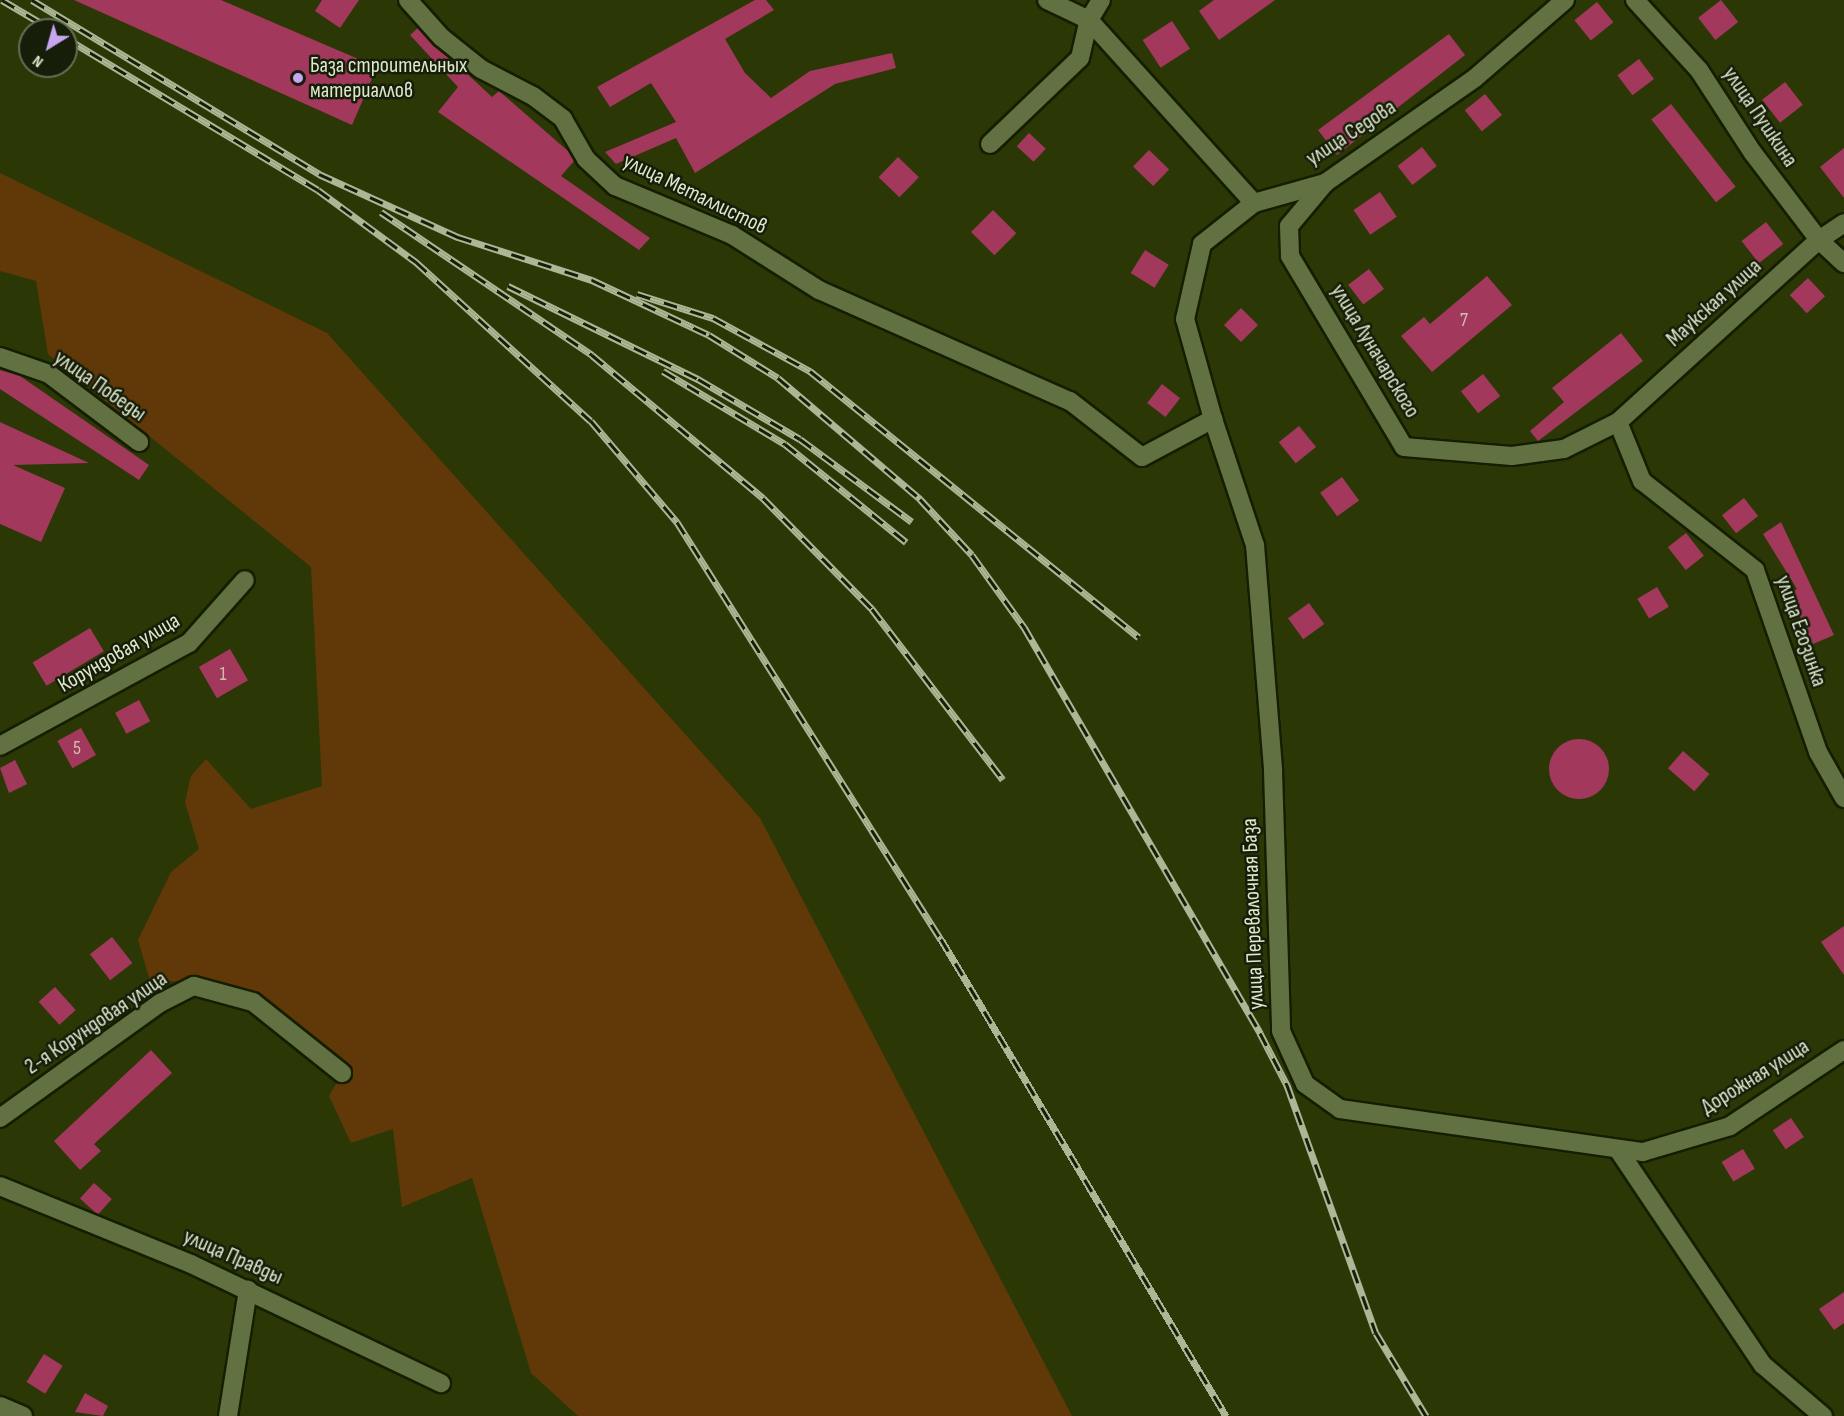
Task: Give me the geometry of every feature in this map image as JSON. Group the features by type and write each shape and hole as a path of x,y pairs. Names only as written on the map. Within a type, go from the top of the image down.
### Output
{"street":[{"name":"улица Металлистов","path":"408,0 441,37 481,69 533,96 563,119 586,159 615,186 732,235 819,290 1070,400 1142,457 1213,419"},
{"path":"1047,0 1089,20 1254,203"},
{"path":"990,144 1080,58 1089,20 1101,0"},
{"name":"улица Седова","path":"1213,419 1185,319 1202,244 1254,203 1325,183 1475,78 1565,0"},
{"name":"улица Пушкина","path":"1635,0 1699,70 1753,153 1819,240 1844,263"},
{"name":"улица Луначарского","path":"1325,183 1289,226 1290,256 1404,447 1512,456 1564,449 1618,422"},
{"name":"Маукская улица","path":"1618,422 1819,240 1844,224"},
{"name":"улица Победы","path":"0,357 49,374 140,442"},
{"name":"улица Перевалочная База","path":"1213,419 1255,544 1273,771 1281,1031 1305,1084 1340,1108 1619,1151"},
{"name":"улица Егозинка","path":"1618,422 1641,481 1755,570 1818,752 1844,798"},
{"name":"Корундовая улица","path":"0,746 189,643 245,580"},
{"name":"2-я Корундовая улица","path":"0,1118 160,1004 194,986 254,1002 342,1073"},
{"name":"Дорожная улица","path":"1619,1151 1667,1149 1730,1126 1844,1050"},
{"path":"1619,1151 1763,1365 1823,1416"},
{"name":"улица Правды","path":"0,1186 248,1290 441,1383"},
{"path":"228,1416 248,1290"},
{"path":"0,1406 23,1416"}],"shaded area":[{"path":"0,173 327,333 760,818 1072,1416 578,1416 531,1373 472,1178 402,1207 393,1129 351,1143 329,1096 348,1063 225,982 150,981 138,940 171,872 199,849 185,802 191,776 206,759 251,809 322,786 311,567 48,354 36,281 0,271"}],"building":[{"path":"74,0 221,0 377,67 352,125"},
{"path":"322,0 359,0 340,28 315,11"},
{"path":"755,0 766,0 774,10 725,39 745,73 771,98 810,71 892,53 896,68 835,84 695,173 676,138 616,164 605,152 676,122 651,83 610,107 597,87"},
{"path":"1214,0 1275,0 1219,40 1199,11"},
{"path":"1721,0 1738,22 1715,40 1698,18"},
{"path":"1597,2 1613,22 1591,40 1574,20"},
{"path":"1172,21 1190,49 1161,68 1143,40"},
{"path":"418,28 492,97 499,91 568,151 574,161 561,176 650,238 639,250 438,112 458,87 410,35"},
{"path":"1449,34 1465,55 1337,155 1318,130"},
{"path":"1639,59 1654,79 1632,95 1617,75"},
{"path":"1785,82 1803,105 1780,123 1762,100"},
{"path":"1485,94 1502,115 1482,131 1465,110"},
{"path":"1671,104 1736,187 1716,202 1651,119"},
{"path":"1029,133 1046,149 1034,162 1017,146"},
{"path":"1422,147 1437,166 1412,185 1398,166"},
{"path":"1844,148 1844,198 1820,167"},
{"path":"1149,150 1169,169 1153,186 1133,167"},
{"path":"898,157 919,177 899,197 879,177"},
{"path":"1380,192 1397,217 1370,235 1353,210"},
{"path":"993,210 1016,233 994,255 971,232"},
{"path":"1766,222 1783,244 1759,263 1742,241"},
{"path":"1145,250 1169,265 1154,288 1131,273"},
{"path":"1369,269 1384,289 1363,305 1348,285"},
{"path":"1487,276 1512,305 1432,372 1401,336 1424,317 1430,324"},
{"path":"1808,278 1825,296 1807,313 1790,295"},
{"path":"1241,308 1258,325 1241,342 1224,325"},
{"path":"1621,333 1643,361 1538,441 1530,431 1564,402 1552,388"},
{"path":"0,370 20,376 149,465 139,480 0,389"},
{"path":"1483,374 1500,396 1478,413 1461,391"},
{"path":"1162,384 1180,398 1165,417 1147,403"},
{"path":"0,422 89,463 13,465 65,488 41,542 0,524"},
{"path":"1299,426 1316,447 1296,463 1279,442"},
{"path":"1342,477 1359,500 1337,516 1320,493"},
{"path":"1744,498 1758,516 1736,533 1722,515"},
{"path":"1781,522 1834,635 1813,644 1788,593 1797,589 1763,534"},
{"path":"1686,533 1704,556 1686,570 1668,547"},
{"path":"1657,587 1669,607 1649,619 1637,599"},
{"path":"1309,603 1324,624 1303,639 1288,618"},
{"path":"90,628 104,651 46,686 33,663"},
{"path":"230,649 248,680 217,698 199,667"},
{"path":"139,700 150,721 126,734 115,713"},
{"path":"81,728 96,755 72,768 57,741"},
{"path":"1573,739 1585,739 1596,744 1604,752 1609,769 1607,781 1596,794 1585,799 1573,799 1562,794 1554,786 1549,775 1549,763 1554,752 1562,744"},
{"path":"1683,751 1709,774 1694,791 1668,768"},
{"path":"15,760 27,784 9,793 0,768"},
{"path":"1844,926 1844,975 1821,942"},
{"path":"112,937 132,963 110,980 90,954"},
{"path":"55,987 76,1010 59,1025 39,1002"},
{"path":"151,1050 172,1073 94,1144 101,1151 80,1170 54,1141"},
{"path":"1791,1118 1804,1137 1786,1149 1773,1130"},
{"path":"1743,1149 1755,1169 1733,1182 1722,1162"},
{"path":"94,1183 112,1199 98,1215 80,1199"},
{"path":"1844,1292 1844,1323 1834,1330 1819,1309"},
{"path":"44,1354 63,1366 45,1394 27,1382"},
{"path":"85,1393 108,1406 103,1416 75,1412"}],"railway":[{"path":"2,0 33,18"},
{"path":"32,0 319,174 458,237 592,280 709,335 778,378 920,499 972,555 1024,627 1260,1033 1287,1085 1376,1333 1426,1416"},
{"path":"78,45 318,190 416,262 591,421 677,522 941,939 1226,1416"},
{"path":"381,212 592,355 763,498 872,609 1003,780"},
{"path":"508,286 698,379 800,439 912,522"},
{"path":"637,294 713,318 810,371 1139,637"},
{"path":"663,371 785,444 906,542"}],"place":[{"name":"База cтроительных материаллов","path":"298,78"}]}
